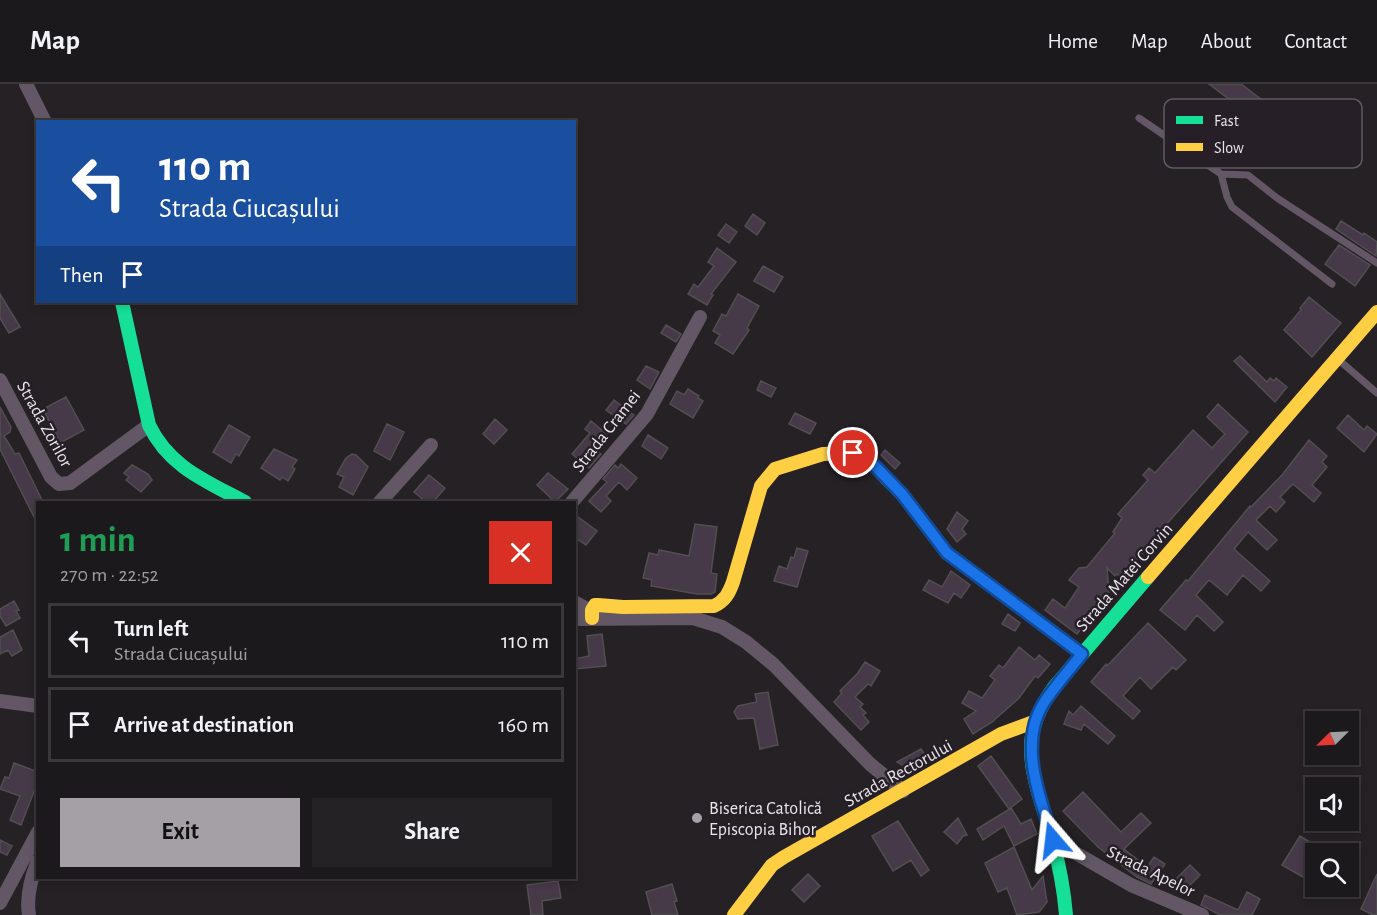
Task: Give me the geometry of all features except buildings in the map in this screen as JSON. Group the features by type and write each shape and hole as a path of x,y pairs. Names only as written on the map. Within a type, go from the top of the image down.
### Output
{"street":[{"path":"26,84 44,120"},
{"path":"122,303 149,425 157,442 168,456 181,465 243,501"},
{"name":"Strada Matei Corvin","path":"1066,915 1065,897 1053,840 1036,785 1031,743 1036,721 1044,702 1082,654 1377,312"},
{"name":"Strada Cramei","path":"573,501 647,414 700,317"},
{"name":"Strada Zorilor","path":"0,380 51,477 59,484 70,483 149,425"},
{"path":"381,501 431,445"},
{"path":"592,618 595,605 601,604 629,607 714,606 722,603 728,596 761,486 767,475 775,469 823,454 853,453 874,465 902,494 947,553 1082,654"},
{"path":"576,603 585,608 592,618"},
{"path":"576,619 693,618 722,627 746,642 774,665 870,764 903,791"},
{"path":"0,701 36,706"},
{"name":"Strada Rectorului","path":"735,915 772,865 1001,734 1036,721"},
{"path":"0,903 36,836"},
{"name":"Strada Apelor","path":"1053,840 1131,885 1202,915"},
{"path":"29,915 27,904 36,866"}],"lane":[{"path":"1138,118 1164,136"},
{"path":"1212,168 1221,174 1248,176 1277,198 1377,263"},
{"path":"1221,174 1232,207 1332,284"},
{"path":"1338,359 1377,393"}],"traffic: fast":[{"path":"122,303 149,425 157,440 167,452 190,471 243,501"},
{"path":"887,479 902,494 947,553 1082,654"},
{"path":"1066,915 1057,857 1034,774 1031,748 1033,728 1040,709 1055,686 1148,577"}],"traffic: slow":[{"path":"1148,577 1377,312"},
{"path":"592,618 595,605 714,606 721,602 733,582 761,486 775,469 823,454 853,453 874,465 887,479"},
{"path":"734,915 772,865 784,857 1001,734 1036,721"}],"place":[{"name":"Biserica Catolică Episcopia Bihor","path":"697,818"}],"route":[{"path":"853,453 874,465 902,494 947,553 1082,654 1044,702 1036,721 1031,743 1036,785 1053,840"}]}
